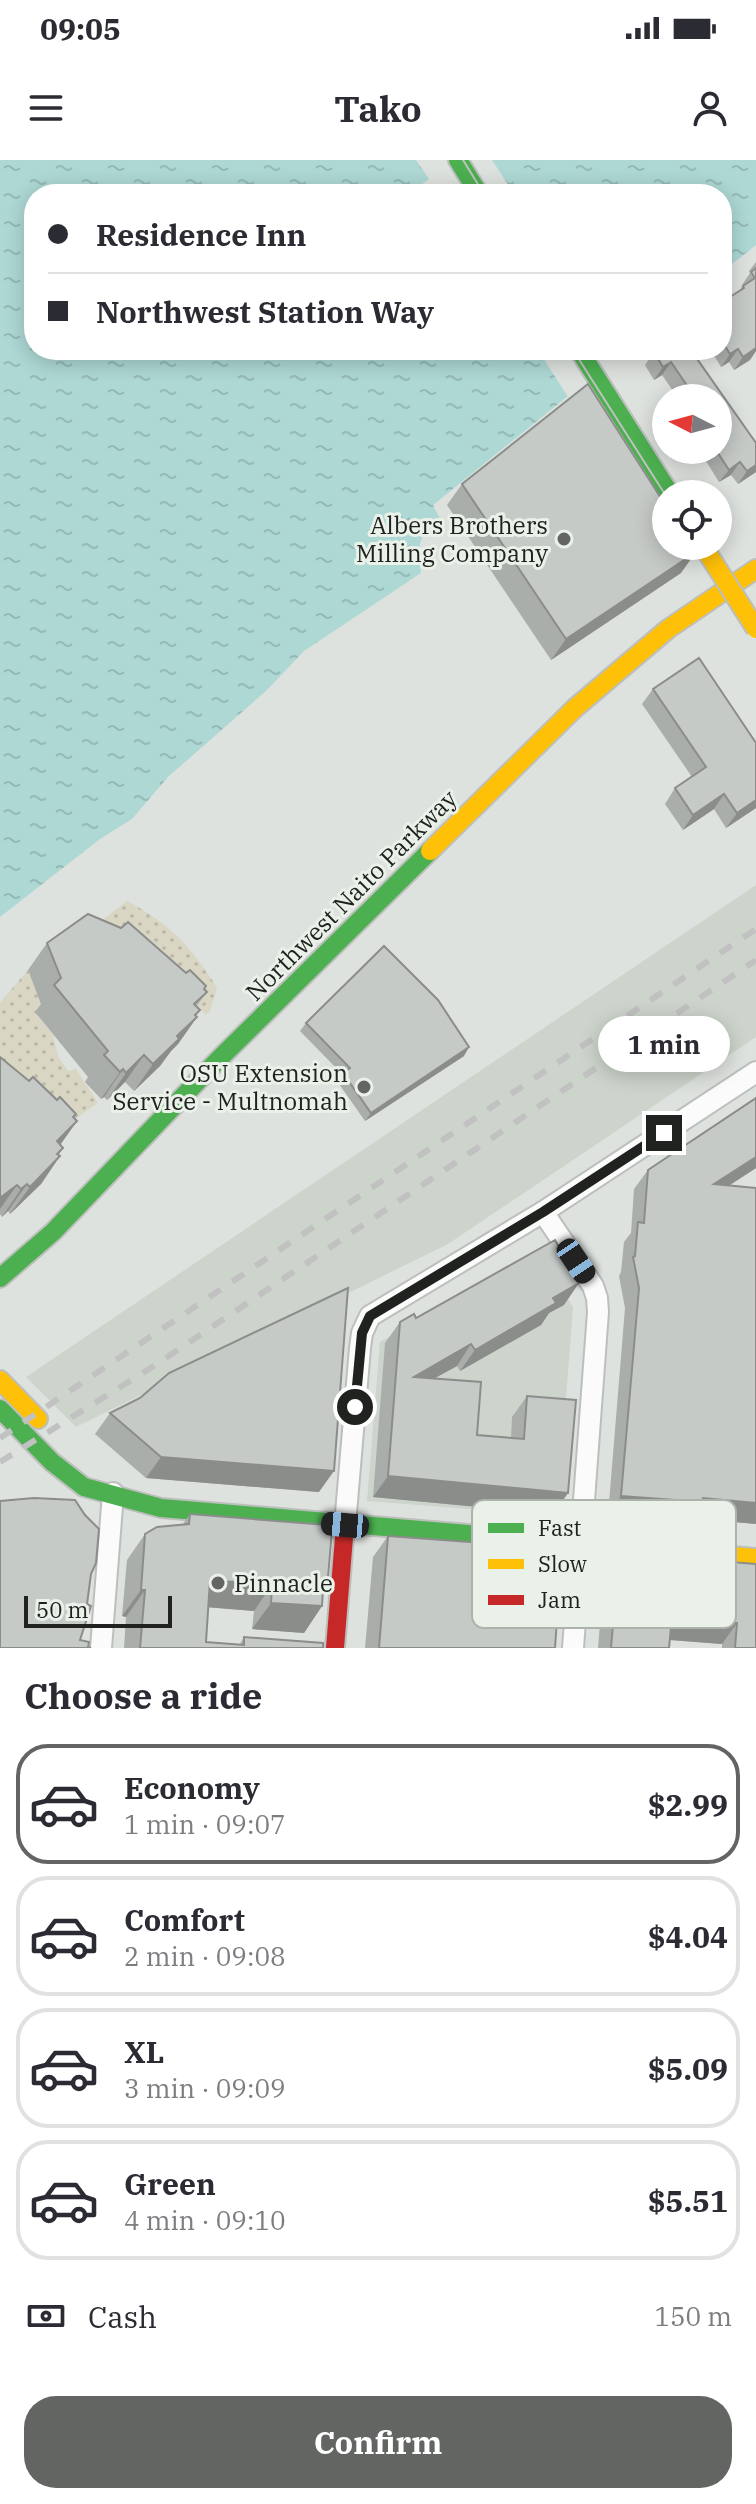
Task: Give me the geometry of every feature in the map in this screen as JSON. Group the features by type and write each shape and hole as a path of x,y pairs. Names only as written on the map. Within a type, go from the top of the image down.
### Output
{"main road":[{"path":"458,160 473,184"},
{"path":"585,360 661,480"},
{"path":"712,560 756,629"},
{"name":"Northwest Naito Parkway","path":"0,1278 53,1232 218,1060 575,708 668,629 756,569"},
{"path":"0,1380 49,1431"},
{"path":"0,1409 62,1472 94,1492 113,1493 140,1503 171,1509 472,1534"},
{"path":"77,1458 101,1476 113,1493"},
{"path":"335,1648 345,1525"},
{"path":"736,1556 756,1558"}],"street":[{"path":"345,1525 360,1348 362,1333 370,1316 543,1212 756,1072"},
{"path":"543,1212 593,1286 597,1298 584,1500"},
{"path":"101,1648 113,1493"},
{"path":"573,1648 575,1628"}],"shaded area":[{"path":"756,885 756,1037 448,1244 76,1427 26,1377"},
{"path":"127,901 167,927 208,974 217,988 206,1015 198,1007 196,993 87,932"},
{"path":"28,970 42,1005 36,1013 53,1035 58,1056 68,1071 76,1069 98,1103 75,1119 0,1083 0,1003"},
{"path":"540,1251 573,1307 558,1500 472,1500 472,1509 367,1501 380,1342"}],"water":[{"path":"0,160 756,160 756,245 732,264 732,184 24,184 24,360 613,360 433,505 440,519 423,536 419,555 421,573 304,651 267,690 168,777 132,819 100,839 0,917"}],"pier":[{"path":"416,160 492,160 508,184 422,184 429,179"},
{"path":"544,360 620,360 570,400"}],"building":[{"path":"756,268 756,348 743,357 738,349 732,353 732,296 755,278 751,272"},
{"path":"659,360 698,360 715,384 686,384 671,362 663,367"},
{"name":"Albers Brothers Milling Company","path":"588,384 652,484 652,560 684,560 566,639 462,484"},
{"path":"732,409 756,443 756,465 747,471 740,462 729,470 725,464 732,464"},
{"path":"699,658 756,743 756,800 737,813 724,794 693,815 675,788 706,767 653,689"},
{"path":"88,914 121,928 128,922 186,973 190,970 206,986 204,989 207,992 194,1004 200,1010 195,1015 197,1017 177,1036 179,1039 153,1064 144,1055 126,1073 123,1069 120,1072 104,1055 108,1051 54,985 61,978 47,943"},
{"path":"384,946 438,1000 469,1047 371,1113 343,1073 350,1068 306,1023"},
{"path":"0,1057 29,1081 33,1077 57,1100 60,1097 76,1114 73,1117 77,1121 57,1141 63,1148 57,1154 60,1156 30,1187 27,1184 21,1189 17,1185 0,1198"},
{"path":"756,1098 756,1157 714,1184 756,1188 756,1503 621,1496 639,1288 633,1257 638,1222 644,1223 648,1170"},
{"path":"555,1240 579,1283 553,1298 556,1303 475,1350 471,1344 414,1377 481,1382 477,1435 524,1439 527,1396 576,1400 568,1493 388,1476 400,1322 414,1314 416,1318"},
{"path":"348,1288 334,1471 161,1457 110,1413 140,1398 169,1373"},
{"path":"34,1498 75,1500 99,1529 96,1563 91,1574 87,1604 91,1606 80,1640 89,1642 88,1647 91,1648 0,1648 0,1501"},
{"path":"190,1514 327,1525 327,1529 332,1530 327,1589 323,1589 322,1606 271,1603 272,1585 210,1580 206,1642 244,1645 244,1637 323,1643 323,1648 140,1648 145,1590 141,1590 145,1534 157,1527 189,1524"},
{"path":"388,1536 472,1542 472,1628 556,1628 555,1648 379,1648"},
{"path":"736,1562 756,1564 756,1648 735,1648"},
{"path":"613,1628 671,1628 669,1648 611,1648"}],"tram line":[{"path":"463,160 478,184"},
{"path":"579,360 656,480"},
{"path":"707,560 756,637"}],"railway":[{"path":"0,1438 756,929"},
{"path":"0,1462 154,1366 756,960"}],"traffic: fast":[{"path":"458,160 473,184"},
{"path":"585,360 661,480"},
{"path":"0,1278 53,1232 218,1060 430,851"},
{"path":"0,1409 52,1462 84,1487 161,1508 472,1534"}],"traffic: slow":[{"path":"712,560 756,629"},
{"path":"430,851 575,708 668,629 756,569"},
{"path":"0,1380 38,1419"},
{"path":"736,1556 756,1558"}],"traffic: jam":[{"path":"335,1648 345,1525"}],"place":[{"name":"Albers Brothers Milling Company","path":"564,539"},
{"name":"OSU Extension Service - Multnomah","path":"364,1087"},
{"name":"Pinnacle","path":"218,1583"}],"route":[{"path":"355,1407 362,1333 370,1316 543,1212 664,1133"}]}
